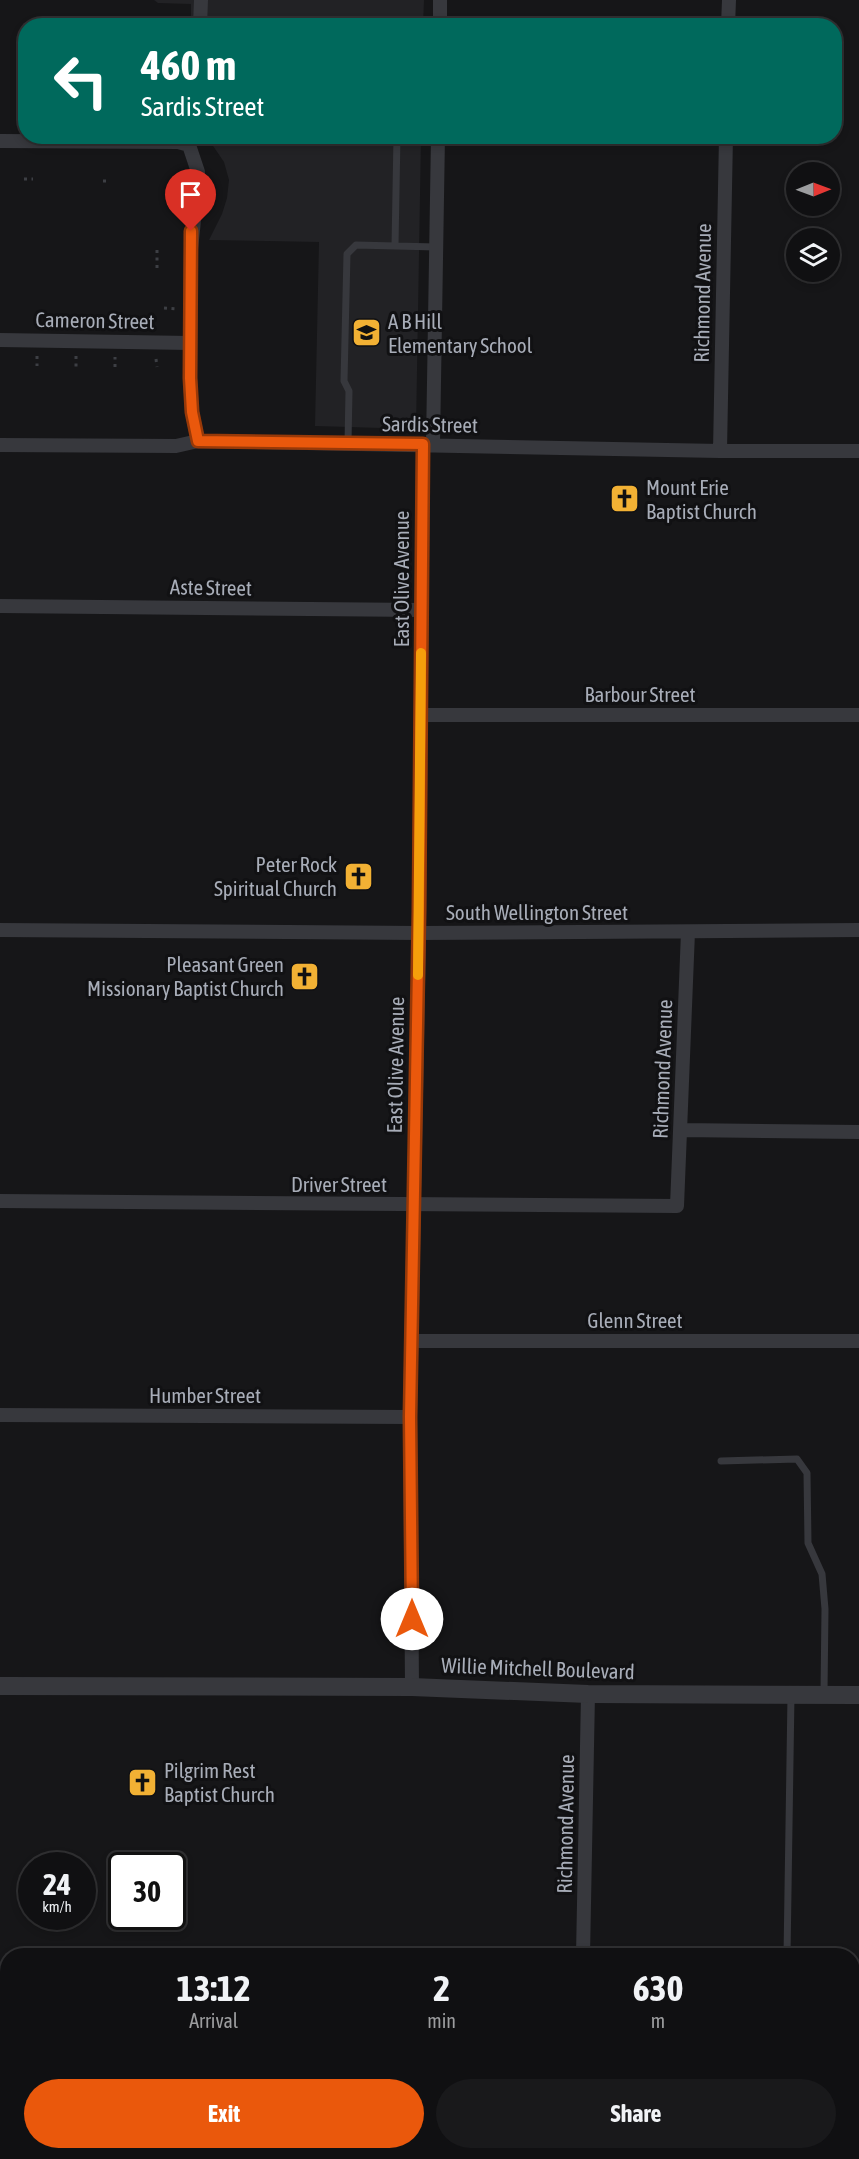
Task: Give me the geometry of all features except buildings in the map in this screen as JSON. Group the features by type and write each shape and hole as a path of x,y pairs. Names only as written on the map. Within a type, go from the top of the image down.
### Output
{"street":[{"path":"200,18 201,0"},
{"path":"440,0 440,18"},
{"path":"728,18 729,0"},
{"path":"0,141 18,141"},
{"path":"192,144 198,172 191,231 190,343 192,412 198,441"},
{"name":"East Olive Avenue","path":"412,1686 410,1417 421,610 436,247 438,144"},
{"name":"Richmond Avenue","path":"720,451 726,144"},
{"name":"Cameron Street","path":"0,340 190,343"},
{"name":"Sardis Street","path":"0,445 176,446 198,441 720,451 859,451"},
{"name":"Aste Street","path":"0,606 421,610"},
{"name":"Barbour Street","path":"421,716 859,715"},
{"name":"South Wellington Street","path":"0,930 418,933 859,930"},
{"name":"Richmond Avenue","path":"677,1206 688,932"},
{"path":"681,1130 859,1132"},
{"name":"Driver Street","path":"0,1201 677,1206"},
{"name":"Glenn Street","path":"411,1341 859,1341"},
{"name":"Humber Street","path":"0,1415 410,1417"},
{"name":"Willie Mitchell Boulevard","path":"0,1686 412,1686 588,1694 859,1695"},
{"name":"Richmond Avenue","path":"583,1948 588,1694"}],"lane":[{"path":"395,246 397,144"},
{"path":"348,443 349,391 344,381 347,254 356,245 436,247"},
{"path":"721,1461 797,1459 807,1473 808,1543 822,1574 825,1609 824,1695"},
{"path":"787,1948 791,1695"}],"path":[{"path":"24,179 33,180"},
{"path":"103,181 110,181"},
{"path":"156,267 157,249"},
{"path":"164,308 178,309"},
{"path":"37,314 37,326"},
{"path":"114,327 115,314"},
{"path":"37,353 37,366"},
{"path":"76,353 76,367"},
{"path":"115,353 115,367"},
{"path":"156,359 157,368"}],"shaded area":[{"path":"154,0 424,0 423,18 191,18 191,4 158,3"},
{"name":"A B Hill Elementary School","path":"212,144 421,144 416,429 315,426 319,242 209,240 227,198 229,180 224,162"}],"slow traffic":[{"path":"418,975 421,653"}],"place":[{"name":"A B Hill Elementary School","path":"367,333"},
{"name":"Mount Erie Baptist Church","path":"625,499"},
{"name":"Peter Rock Spiritual Church","path":"358,876"},
{"name":"Pleasant Green Missionary Baptist Church","path":"305,976"},
{"name":"Pilgrim Rest Baptist Church","path":"143,1782"}],"route":[{"path":"191,231 190,378 192,412 198,441 423,444 419,911 410,1417 412,1619"}]}
